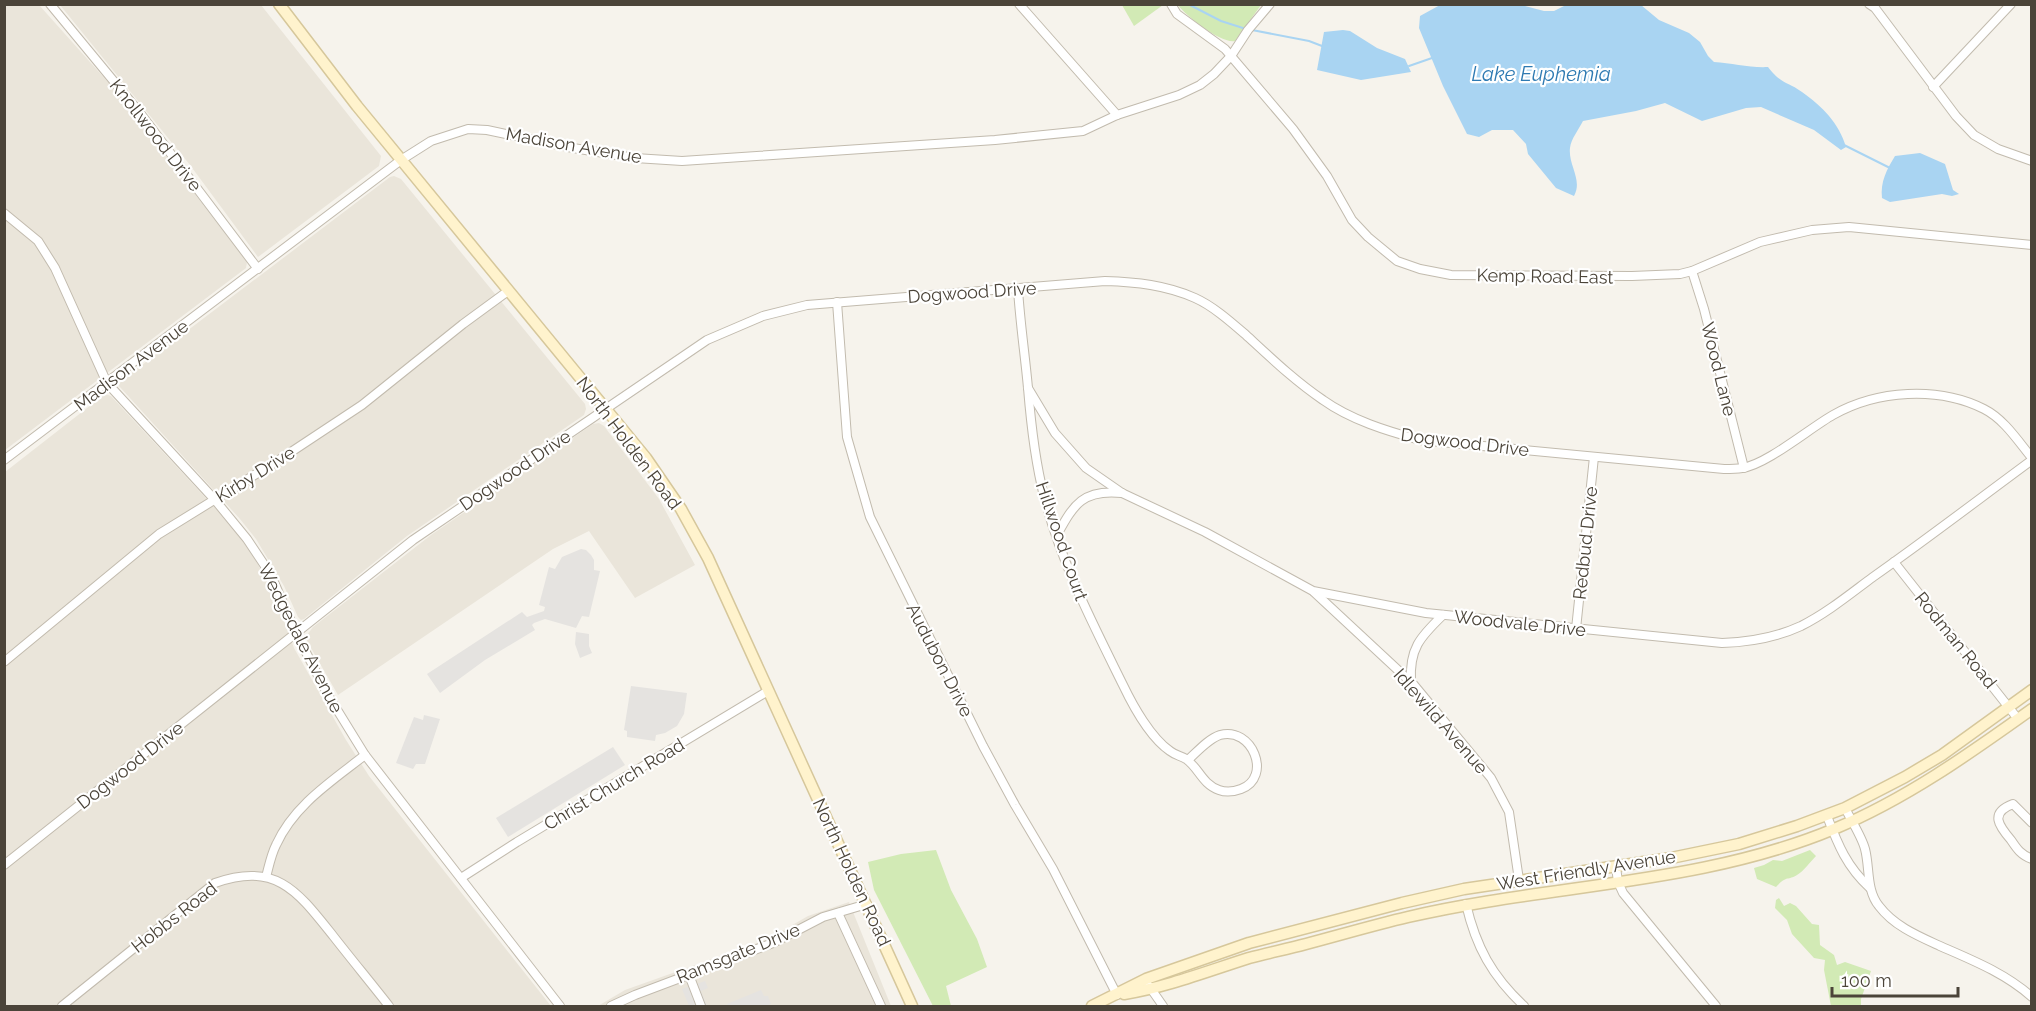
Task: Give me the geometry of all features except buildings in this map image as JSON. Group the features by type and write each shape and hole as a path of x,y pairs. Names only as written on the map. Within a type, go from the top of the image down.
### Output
{"main road":[{"name":"North Holden Road","path":"279,4 401,160 656,471 681,509 708,558 912,1006"},
{"name":"West Friendly Avenue","path":"1092,1006 1146,979 1249,943 1402,903 1464,889 1616,867 1739,844 1827,816 1882,790 1942,755 2031,690"},
{"name":"West Friendly Avenue","path":"1116,995 1151,990 1253,957 1466,904 1618,882 1743,859 1832,830 1885,805 1950,767 2031,708"}],"street":[{"name":"Knollwood Drive","path":"50,4 140,113 258,269"},
{"path":"1019,4 1117,116"},
{"name":"Kemp Road East","path":"1171,4 1177,14 1225,49 1293,129 1327,176 1352,220 1397,261 1420,269 1451,275 1680,274 1760,242 1812,230 1849,227 2031,245"},
{"name":"Madison Avenue","path":"7,458 401,160 431,141 468,129 488,130 573,148 682,161 994,140 1083,131 1200,85 1231,56 1252,23 1270,4"},
{"path":"1869,4 1875,8 1933,87 1974,135 1998,149 2031,161"},
{"path":"1933,87 2012,4"},
{"name":"Wedgedale Avenue","path":"4,213 38,241 55,268 107,383 247,539 271,575 296,633 328,695 365,754 560,1006"},
{"name":"Wood Lane","path":"1692,271 1704,309 1744,468"},
{"name":"Dogwood Drive","path":"4,865 413,540 683,355 731,328 796,307 1106,281 1136,282 1168,288 1196,298 1212,308 1325,402 1386,431 1420,440 1724,469 1744,468 1766,458 1834,414 1851,406 1879,397 1911,394 1942,395 1984,409 2003,423 2031,459"},
{"name":"Hillwood Court","path":"1018,289 1033,444 1044,498 1072,581 1128,697 1161,744 1188,760 1210,786 1229,793 1245,788 1256,776 1257,766 1253,749 1238,736 1221,735 1188,760"},
{"name":"Kirby Drive","path":"4,662 159,534 362,405 508,291"},
{"name":"Audubon Drive","path":"837,302 847,437 870,517 983,746 1053,869 1116,995"},
{"name":"Woodvale Drive","path":"1028,388 1055,433 1086,468 1122,492 1205,532 1313,591 1426,614 1722,643 1752,642 1777,636 1823,613 2031,459"},
{"path":"4,448 7,458"},
{"name":"Redbud Drive","path":"1576,629 1594,457"},
{"path":"1057,536 1069,512 1082,500 1102,491 1122,492"},
{"name":"Rodman Road","path":"1894,562 2018,719"},
{"name":"Idlewild Avenue","path":"1313,591 1411,682 1491,778 1509,812 1519,880"},
{"path":"1411,682 1410,665 1417,645 1424,634 1443,615"},
{"name":"Christ Church Road","path":"462,878 768,691"},
{"path":"266,877 275,846 296,813 320,790 365,754"},
{"path":"2031,823 2013,804 2005,807 1998,816 1998,824 2023,856 2031,859"},
{"path":"1845,808 1864,847 1870,888 1878,905 1895,922 2018,984 2031,997"},
{"path":"1827,816 1844,858 1856,875 1870,888"},
{"path":"1616,867 1618,882 1623,893 1716,1006"},
{"name":"Hobbs Road","path":"62,1006 215,883 233,876 251,875 266,877 289,887 306,902 389,1006"},
{"name":"Ramsgate Drive","path":"611,1006 635,994 773,943 822,917 867,904"},
{"path":"1466,904 1477,942 1487,963 1510,993 1524,1006"},
{"path":"838,913 881,1006"},
{"path":"689,975 701,1006"},
{"path":"1146,979 1163,1006"}],"shaded area":[{"path":"5,5 39,5 115,90 247,262 246,268 5,450"},
{"path":"60,5 261,5 381,156 379,166 258,257 190,165"},
{"path":"394,176 401,179 585,404 586,409 584,415 407,536 301,620 256,539 119,386 121,381"},
{"path":"105,394 111,396 217,510 249,549 272,589 294,648 369,776 551,1006 5,1006 5,472"},
{"path":"599,423 604,426 659,499 695,565 635,598 589,531 553,549 338,695 307,641 307,635 313,627 431,535 593,424"},
{"path":"581,549 591,555 594,560 594,570 600,571 589,617 582,616 576,628 545,619 534,623 532,625 535,630 485,660 440,693 427,674 522,612 527,617 544,611 545,607 539,605 549,567 555,569 562,557"},
{"path":"576,632 589,634 589,646 592,653 580,658 575,644"},
{"path":"631,686 687,693 684,714 677,726 656,735 655,741 627,737 627,731 624,730"},
{"path":"424,715 440,719 425,764 416,764 413,769 396,763 414,717 423,720"},
{"path":"613,747 625,765 508,837 496,818"},
{"path":"849,902 891,1006 598,1006 625,990 768,939 808,916"},
{"path":"705,981 708,988 701,991 707,1006 689,1006 682,989"},
{"path":"761,990 764,996 768,996 771,1004 728,1006 727,1004"}],"green space":[{"path":"1122,5 1163,5 1134,26"},
{"path":"1178,5 1261,5 1235,41 1229,41 1213,34 1196,22"},
{"path":"936,850 951,890 977,939 987,967 946,986 951,1006 933,1006 874,890 868,862 901,854"},
{"path":"1810,850 1816,856 1807,866 1800,873 1776,887 1757,879 1754,868 1773,860 1782,861"},
{"path":"1779,898 1784,906 1790,903 1796,906 1812,924 1819,925 1820,945 1834,955 1837,965 1845,962 1871,971 1861,999 1861,1006 1831,1006 1824,970 1825,960 1814,958 1792,934 1787,920 1775,908 1776,900"}],"water":[{"name":"Lake Euphemia","path":"1440,5 1525,6 1554,11 1566,5 1641,5 1659,20 1689,33 1700,42 1714,62 1768,67 1781,80 1802,92 1823,109 1839,130 1846,147 1841,150 1814,130 1761,107 1746,108 1702,121 1665,103 1583,121 1570,148 1577,184 1574,196 1556,188 1528,154 1526,144 1513,130 1492,130 1479,137 1467,134 1443,86 1419,28 1420,16"},
{"path":"1350,31 1377,48 1405,59 1411,72 1361,80 1317,70 1324,32"},
{"path":"1920,153 1945,164 1953,190 1959,194 1952,196 1942,194 1890,202 1882,198 1883,181 1895,156"}],"waterway":[{"path":"1188,4 1221,21 1246,29"},
{"path":"1252,30 1309,41 1322,46"},
{"path":"1409,66 1432,58"},
{"path":"1844,145 1890,168"}]}
